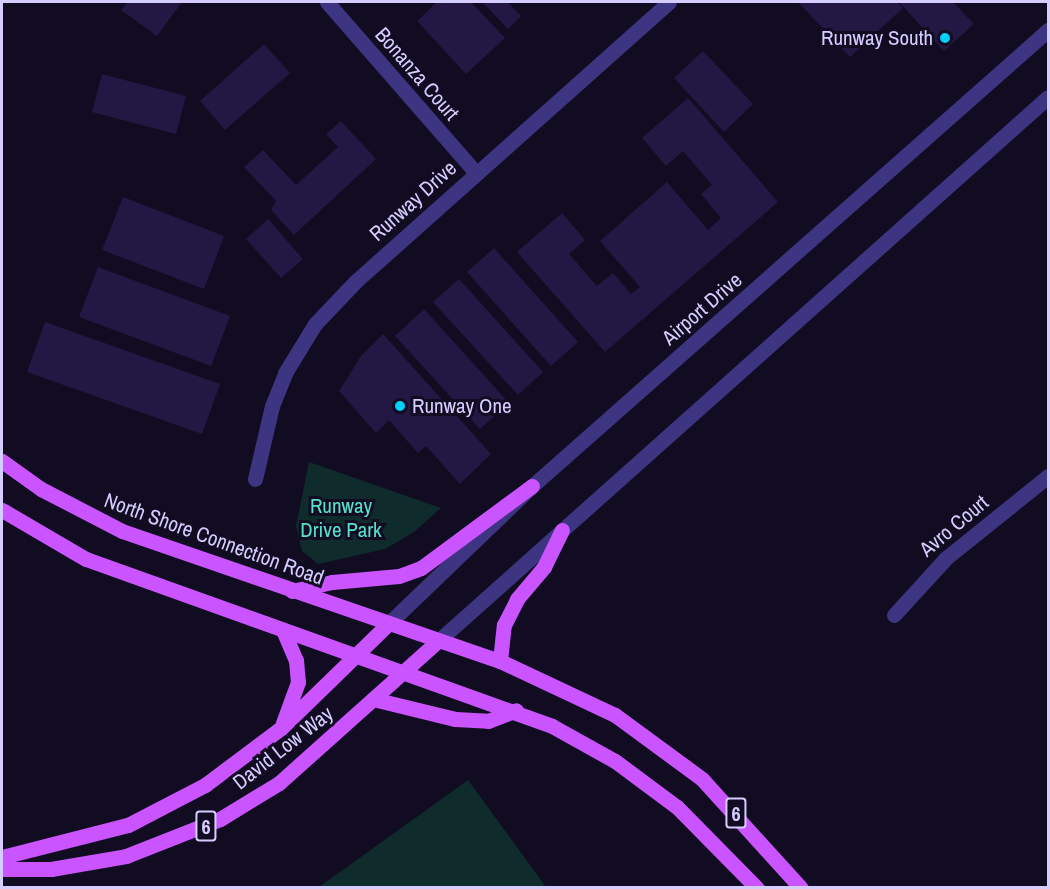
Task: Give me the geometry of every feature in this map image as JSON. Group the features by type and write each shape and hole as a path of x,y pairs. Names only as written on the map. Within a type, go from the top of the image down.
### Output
{"main road":[{"name":"North Shore Connection Road","path":"2,461 41,489 123,531 388,624"},
{"path":"292,591 332,582 399,576 421,568 532,486"},
{"path":"2,510 86,559 516,710"},
{"path":"500,661 504,625 517,599 544,567 562,530"},
{"name":"6","path":"388,624 500,661 615,715 662,747 731,808 801,888"},
{"name":"David Low Way","path":"2,857 91,836 156,813 227,771 281,728 388,624"},
{"path":"281,728 298,682 296,660 283,630"},
{"name":"David Low Way","path":"2,869 16,873 86,865 189,833 279,783 438,641"},
{"path":"373,699 455,719 488,721 516,710"},
{"name":"6","path":"516,710 585,743 646,782 707,833 757,888"}],"street":[{"name":"Bonanza Court","path":"327,2 476,173"},
{"name":"Runway Drive","path":"255,479 272,406 285,374 315,324 476,173 669,2"},
{"name":"Airport Drive","path":"388,624 532,486 1048,30"},
{"path":"438,641 1048,98"},
{"name":"Avro Court","path":"894,615 946,558 1048,476"}],"green space":[{"name":"Runway Drive Park","path":"309,462 441,508 414,532 385,549 318,564 302,551 296,526"},
{"path":"468,780 546,887 319,887"}],"building":[{"path":"128,2 182,2 157,36 121,10"},
{"path":"437,2 471,2 505,38 466,74 417,21"},
{"path":"482,2 507,2 521,16 508,29"},
{"path":"798,2 897,2 903,8 850,57"},
{"name":"Runway South","path":"899,2 953,2 974,24 944,51"},
{"path":"264,44 290,73 225,130 200,101"},
{"path":"703,51 753,104 724,132 674,78"},
{"path":"102,74 186,96 176,134 92,112"},
{"path":"688,98 778,202 605,352 517,252 562,213 585,240 569,254 597,286 613,273 631,294 640,287 600,241 667,182 708,230 721,218 701,194 712,185 683,151 666,166 642,138"},
{"path":"341,121 376,159 294,235 271,210 276,201 244,167 263,150 296,185 338,147 326,134"},
{"path":"123,197 224,236 204,289 102,250"},
{"path":"268,219 303,259 281,278 246,239"},
{"path":"494,248 578,342 551,366 467,272"},
{"path":"98,267 230,316 211,366 79,317"},
{"path":"459,279 543,372 518,395 433,302"},
{"path":"424,309 509,403 480,429 395,336"},
{"path":"45,322 220,384 202,434 27,372"},
{"name":"Runway One","path":"383,334 491,454 460,484 426,446 418,453 389,420 376,433 339,391 361,356"}],"place":[{"name":"Runway South","path":"945,38"},
{"name":"Runway One","path":"400,406"}]}
